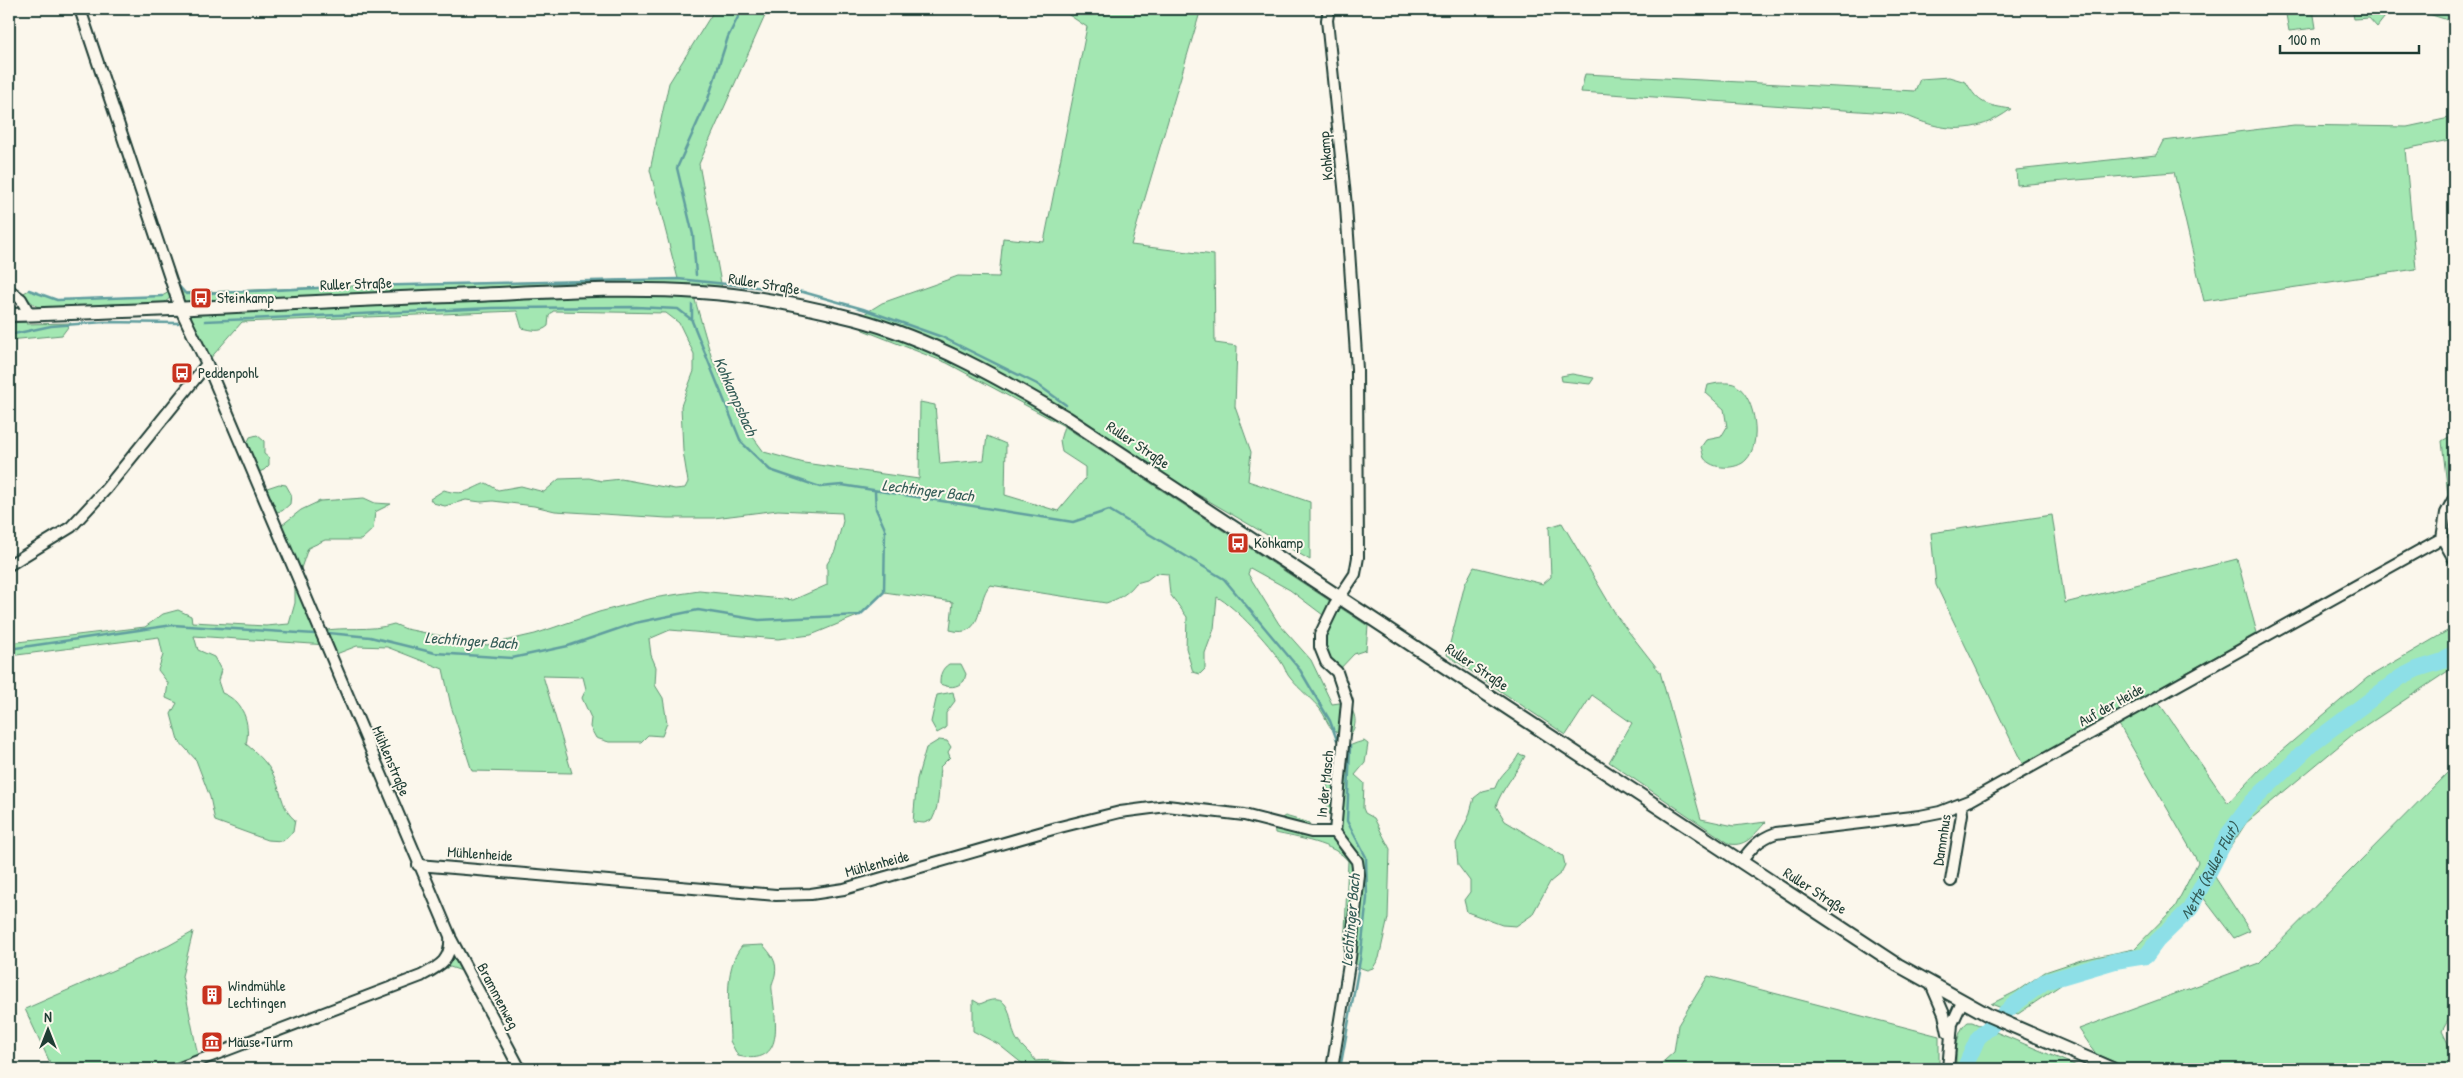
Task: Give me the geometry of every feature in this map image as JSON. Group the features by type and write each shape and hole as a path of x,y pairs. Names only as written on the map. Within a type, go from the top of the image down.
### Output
{"main road":[{"name":"Ruller Straße","path":"9,315 498,294 660,290 732,295 817,310 856,319 918,341 958,358 1029,395 1092,434 1242,534 1341,596 1898,965 1990,1016 2112,1069"}],"street":[{"path":"80,9 180,308"},
{"name":"Kohkamp","path":"1329,9 1327,20 1346,214 1357,369 1358,557 1355,574 1341,596"},
{"path":"9,290 21,299 30,315"},
{"name":"Mühlenstraße","path":"180,308 206,364 418,865 450,936"},
{"path":"9,565 70,528 106,489 206,364"},
{"path":"2454,498 2446,513 2442,538 2454,559"},
{"name":"Auf der Heide","path":"1741,862 1754,845 1763,838 1776,833 1920,816 1961,804 2442,538"},
{"name":"In der Masch","path":"1332,1069 1350,958 1359,875 1357,861 1335,832 1347,702 1337,672 1326,662 1320,647 1320,635 1327,618 1341,596"},
{"name":"Dammhus","path":"1951,881 1962,814 1961,804"},
{"name":"Mühlenheide","path":"418,865 776,895 811,894 866,883 1060,827 1120,812 1167,806 1244,815 1311,832 1335,832"},
{"path":"177,1069 421,976 437,967 445,959 451,949 450,936"},
{"name":"Brammenweg","path":"450,936 520,1069"},
{"path":"1931,984 1944,1014 1950,1039"},
{"path":"1948,1069 1952,1024 1962,1002"}],"green space":[{"path":"715,9 768,9 699,164 723,294 700,292 695,300 712,359 747,429 764,452 804,463 919,479 920,402 935,405 940,464 984,460 987,436 1006,444 1005,495 1058,511 1085,479 1085,467 1062,452 1060,440 1064,426 1368,626 1366,650 1354,654 1337,672 1320,647 1327,618 1290,590 1250,568 1248,574 1279,624 1311,660 1332,704 1347,702 1350,706 1355,724 1348,737 1332,729 1320,709 1289,677 1269,646 1242,617 1217,597 1214,629 1205,653 1205,669 1200,674 1193,672 1186,648 1187,617 1170,594 1168,574 1156,573 1147,580 1136,583 1122,596 1106,603 990,585 974,624 969,629 961,632 950,630 953,602 884,592 860,615 811,635 778,639 670,630 649,639 651,655 656,667 655,685 663,698 667,723 662,736 648,735 641,742 609,742 596,738 590,727 591,718 582,698 586,689 583,677 543,676 572,773 472,771 451,706 443,669 387,647 357,646 331,656 327,645 194,636 198,650 214,657 221,670 218,681 222,693 235,701 244,714 247,728 246,744 260,756 271,770 285,807 295,820 293,832 283,841 267,840 215,821 210,797 196,760 178,740 171,714 177,703 166,698 168,683 158,670 163,655 159,637 9,656 9,643 145,627 163,614 178,610 191,616 192,622 266,626 289,624 295,603 295,589 298,577 321,631 376,628 394,624 406,629 487,645 535,634 599,612 653,598 699,591 793,600 827,585 827,564 835,551 843,521 842,513 778,510 714,518 667,518 555,511 534,506 493,501 466,500 445,506 433,503 430,499 444,490 457,493 471,490 486,483 498,490 521,486 544,492 559,479 589,478 602,481 621,479 675,489 685,488 688,482 683,451 681,406 694,371 694,354 679,323 666,313 553,311 549,316 548,326 542,330 522,328 517,311 242,322 208,361 179,293 352,286 678,279 650,170 669,83"},
{"path":"1060,9 1201,9 1131,245 1214,255 1215,343 1237,346 1235,407 1251,452 1248,481 1310,502 1310,560 1067,418 1064,426 947,363 863,330 856,319 882,303 958,276 999,277 1003,238 1044,242 1087,27"},
{"path":"2285,9 2313,9 2316,28 2289,31"},
{"path":"2352,9 2391,9 2377,27 2369,18 2354,19"},
{"path":"2413,9 2454,9 2454,22"},
{"path":"1585,74 1915,91 1920,79 1949,77 1966,82 1975,95 1984,103 2011,109 1998,118 1984,124 1958,128 1945,127 1931,125 1903,114 1581,92"},
{"path":"2454,117 2454,139 2405,149 2416,269 2204,301 2174,172 2017,185 2016,170 2156,155 2163,141 2294,125 2407,127"},
{"path":"29,290 57,300 162,296 171,291 171,297 164,303 46,309 36,306 22,294"},
{"path":"26,322 27,324 71,323 62,335 9,340 9,323"},
{"path":"1572,374 1594,378 1590,384 1562,381 1561,376"},
{"path":"1718,383 1733,384 1743,392 1749,401 1755,422 1754,444 1751,453 1746,460 1737,466 1718,467 1713,465 1704,458 1701,447 1706,440 1721,437 1727,427 1724,409 1706,393 1708,385"},
{"path":"2454,434 2454,486 2448,495 2442,441"},
{"path":"257,435 264,441 264,454 269,458 269,465 264,470 254,474 244,450 250,437"},
{"path":"279,484 286,485 291,494 290,504 282,511 270,513 263,495 267,488"},
{"path":"364,498 375,503 391,504 375,512 373,529 361,540 325,540 308,548 298,577 277,529 301,510 320,501"},
{"path":"2052,515 2065,603 2237,559 2257,633 2023,765 1936,585 1931,533"},
{"path":"1562,523 1618,618 1660,672 1701,819 1734,826 1766,822 1746,841 1730,844 1609,762 1632,723 1592,695 1566,735 1447,655 1465,584 1474,567 1543,584 1551,577 1549,527"},
{"path":"2454,627 2454,667 2352,735 2246,823 2213,874 2250,931 2234,938 2199,892 2190,909 2157,941 2146,956 2074,976 2018,1014 1991,1004 2017,991 2045,972 2081,960 2134,949 2175,907 2198,862 2117,721 2157,700 2228,803 2260,769 2367,678"},
{"path":"949,664 961,664 966,674 964,681 956,686 950,687 940,684 941,673"},
{"path":"953,692 955,701 946,713 946,728 937,733 931,722 937,695"},
{"path":"939,740 947,741 951,747 948,752 950,757 940,767 938,800 935,814 932,820 924,823 913,822 917,779 926,748"},
{"path":"1364,741 1368,744 1365,763 1355,775 1364,783 1363,808 1365,813 1374,818 1390,849 1388,918 1379,958 1373,968 1367,970 1361,968 1344,953 1348,861 1342,855 1325,846 1275,833 1274,823 1285,816 1309,823 1311,832 1335,832 1336,817 1328,813 1327,801 1328,778 1331,768 1335,759 1342,751 1351,745"},
{"path":"1519,754 1525,756 1501,794 1496,806 1505,821 1563,856 1565,865 1561,873 1550,882 1532,915 1516,926 1502,925 1467,912 1464,900 1470,892 1470,881 1458,865 1456,843 1469,816 1474,798 1483,791 1495,788 1500,778"},
{"path":"2454,766 2454,1010 2442,1031 2454,1056 2454,1069 2131,1069 2096,1054 2079,1029 2259,963"},
{"path":"193,932 182,976 199,1061 178,1069 53,1069 25,1009 168,946"},
{"path":"763,945 771,955 776,966 772,984 775,1015 774,1038 771,1048 764,1055 754,1058 738,1056 730,1041 729,979 736,955 742,946"},
{"path":"451,949 468,973 450,967 421,976"},
{"path":"1708,976 1939,1036 1939,1069 1655,1069 1674,1052 1678,1025"},
{"path":"973,1000 980,1004 992,1000 1000,1000 1005,1004 1017,1040 1036,1061 1062,1062 1085,1069 1029,1069 998,1044 973,1031"},
{"path":"1968,1022 1972,1022 2084,1069 1956,1069 1958,1037"}],"waterway":[{"name":"Kohkampsbach","path":"696,275 693,235 677,168 708,99 728,37 742,9"},
{"path":"362,286 678,279 803,292 863,309 942,337 1037,384 1066,405"},
{"path":"177,284 186,294 339,287"},
{"path":"29,290 57,300 162,296"},
{"name":"Lechtinger Bach","path":"692,305 692,321 741,442 770,470 820,487 842,485 1073,522 1109,510 1224,579 1300,670 1330,721 1337,740"},
{"path":"205,321 492,308 636,307 678,309 692,320"},
{"path":"9,335 51,326 104,322 178,323"},
{"name":"Lechtinger Bach","path":"328,633 370,637 435,653 512,658 568,646 635,623 698,610 759,620 860,615 884,592 885,529 876,509 875,492"},
{"name":"Lechtinger Bach","path":"9,649 173,625 315,634"},
{"name":"Nette (Ruller Flut)","path":"1964,1069 1978,1038 2011,1007 2044,982 2115,961 2146,956 2157,941 2190,909 2229,833 2252,802 2315,741 2401,677 2417,669 2443,661 2454,653"},
{"name":"Lechtinger Bach","path":"1340,1069 1360,960 1367,898 1366,857 1347,821 1350,746"}],"place":[{"name":"Steinkamp","path":"201,298"},
{"name":"Peddenpohl","path":"182,373"},
{"name":"Kohkamp","path":"1238,543"},
{"name":"Windmühle Lechtingen","path":"212,995"},
{"name":"Mäuse Turm","path":"212,1042"}]}
